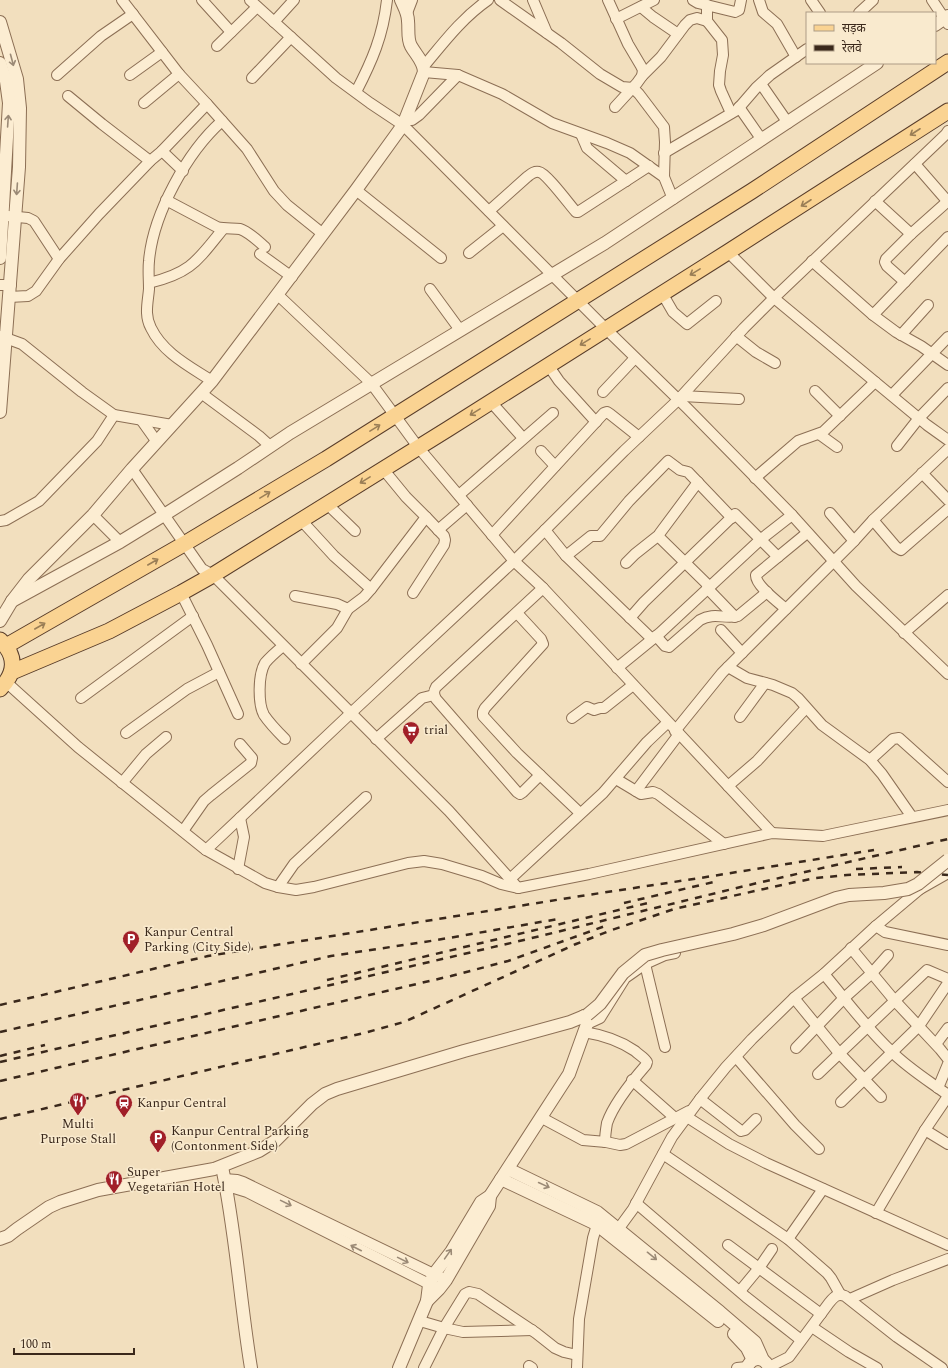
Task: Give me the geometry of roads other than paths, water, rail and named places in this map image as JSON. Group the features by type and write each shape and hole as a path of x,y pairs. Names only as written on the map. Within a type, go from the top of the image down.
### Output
{"main road":[{"path":"6,681 12,658 3,643 184,544 326,459 752,190 948,62"},
{"path":"6,681 181,594 491,402 948,112"}],"street":[{"path":"122,0 179,74 247,150 274,192 286,205 323,234"},
{"path":"202,0 231,32"},
{"path":"274,22 294,0"},
{"path":"356,92 375,52 384,23 388,0"},
{"path":"401,0 407,12 411,46 424,69"},
{"path":"407,12 412,0"},
{"path":"0,621 12,600 29,579 93,515 132,469 212,381 356,190 404,122 424,69 455,28 475,9 488,0"},
{"path":"500,0 547,33 600,74 622,87 633,88 645,101 664,127 664,177 673,199"},
{"path":"533,0 547,33"},
{"path":"608,0 628,44 643,70 642,76"},
{"path":"616,19 654,0"},
{"path":"692,0 735,12 739,10 741,0"},
{"path":"758,0 762,12 777,24 796,57"},
{"path":"811,0 819,12"},
{"path":"860,12 873,0"},
{"path":"932,0 944,21"},
{"path":"217,46 231,32 254,3 336,78 404,122 488,211 635,358 680,398 792,515 856,586 948,674"},
{"path":"707,5 707,21"},
{"path":"641,7 678,34"},
{"path":"57,75 101,36 134,14"},
{"path":"615,108 642,76 665,53 685,25 693,18 700,18 707,21 722,40 723,51 719,85 721,92 762,140"},
{"path":"0,22 11,80 20,108 19,168 3,336 0,412"},
{"path":"252,78 291,37"},
{"path":"664,153 735,110 770,75 806,50"},
{"path":"130,75 162,52"},
{"path":"0,63 11,80 3,146 5,167 2,187 0,256"},
{"path":"12,600 120,542 371,383 605,244 876,64"},
{"path":"424,69 458,75 502,94 552,123 630,153 664,177"},
{"path":"144,102 179,74"},
{"path":"404,122 412,120 420,115 458,75"},
{"path":"761,84 788,123"},
{"path":"68,96 150,161"},
{"path":"7,289 28,296 36,291 60,259 99,214 207,104"},
{"path":"212,381 168,350 150,327 147,313 149,283 148,263 156,225 166,200 204,140 222,121"},
{"path":"206,850 350,713 514,561 680,398 736,336 774,298 948,131"},
{"path":"581,134 587,148 626,181"},
{"path":"162,151 183,171"},
{"path":"905,282 887,266 886,259 911,234 948,202 915,164"},
{"path":"488,211 532,173 540,172 577,212 648,166"},
{"path":"5,167 19,168"},
{"path":"356,190 441,258"},
{"path":"166,200 223,229 241,229 245,231 262,250 292,276"},
{"path":"875,201 911,234"},
{"path":"2,215 28,218 34,221 60,259"},
{"path":"469,252 504,226"},
{"path":"149,283 175,276 189,268 196,262 223,229"},
{"path":"873,315 948,237"},
{"path":"728,252 774,298 919,418 948,440"},
{"path":"812,262 873,315 900,335 921,346 948,365"},
{"path":"430,289 460,330"},
{"path":"662,293 673,312 687,324 716,301"},
{"path":"278,295 371,383 418,447 514,561 543,588 772,833"},
{"path":"900,335 928,305"},
{"path":"3,336 22,344 82,392 114,415 172,425"},
{"path":"736,336 756,352 775,363"},
{"path":"892,395 948,337"},
{"path":"603,392 635,358"},
{"path":"548,365 558,381 596,422"},
{"path":"755,478 798,441 819,434 876,382"},
{"path":"898,446 919,418 948,388"},
{"path":"815,391 840,416"},
{"path":"201,393 259,436 270,446"},
{"path":"680,398 739,399"},
{"path":"491,402 523,438"},
{"path":"459,495 553,413"},
{"path":"492,535 604,413 608,413 639,437"},
{"path":"0,521 6,520 39,502 97,441 114,415"},
{"path":"142,421 156,442"},
{"path":"819,434 837,447"},
{"path":"636,791 677,733 728,667 854,541 872,520 948,449"},
{"path":"541,451 555,466"},
{"path":"566,556 591,536 600,536 629,501 667,461 680,470 688,472 732,518"},
{"path":"132,469 202,569 212,575 449,811 518,888"},
{"path":"383,469 406,497 444,536 445,540 444,545 413,593"},
{"path":"922,473 948,500"},
{"path":"626,563 659,535 698,482"},
{"path":"327,504 355,531"},
{"path":"438,530 467,505"},
{"path":"872,520 896,547 901,550 948,509"},
{"path":"630,618 644,602 735,514 778,557"},
{"path":"830,514 854,541"},
{"path":"93,515 120,542"},
{"path":"617,668 654,638 760,540 792,515"},
{"path":"301,664 337,628 348,609 364,597 371,589 426,517"},
{"path":"301,520 334,556 371,589"},
{"path":"545,530 566,556 630,618 665,646 669,647 705,617 714,615 734,617 743,613 767,592"},
{"path":"786,609 757,581 756,575 808,533"},
{"path":"659,535 662,541 685,562 734,617"},
{"path":"434,695 436,688 543,588"},
{"path":"181,594 193,616 238,714"},
{"path":"904,633 948,595"},
{"path":"295,596 336,604 348,609"},
{"path":"517,613 541,639 543,644 485,708 482,712 483,716 517,753 580,813"},
{"path":"81,698 193,616"},
{"path":"721,630 742,653"},
{"path":"283,646 266,662 261,672 260,684 261,705 264,714 285,739"},
{"path":"728,667 747,678 784,689 792,693 822,724 870,760 882,774 912,817"},
{"path":"126,733 187,689 219,672"},
{"path":"6,681 78,747 206,850 265,883 296,890 314,887 408,863 424,861 442,864 501,884 518,888 589,874 772,833 823,836 948,810"},
{"path":"740,717 765,683"},
{"path":"572,718 587,707 594,710 604,708 633,686"},
{"path":"376,739 422,698 434,695"},
{"path":"434,695 480,751 517,792 520,794 523,792 540,775"},
{"path":"728,786 754,764 806,708"},
{"path":"510,879 616,779 647,742 668,723"},
{"path":"122,783 146,754 166,737"},
{"path":"870,760 893,739 899,738 948,782"},
{"path":"182,831 204,801 251,763 252,758 240,744"},
{"path":"616,779 643,794 653,792 658,794 724,844"},
{"path":"278,887 294,864 366,797"},
{"path":"238,869 244,837 240,818"},
{"path":"399,1368 420,1321 427,1301 437,1282 489,1206 490,1196 542,1118 569,1074 585,1022 623,973 646,955 764,925 836,898 849,895 884,893 908,889 918,884 948,860"},
{"path":"616,1233 636,1203 672,1137 700,1099 736,1056 794,998 824,974 876,926 920,890 948,873"},
{"path":"0,1247 4,1238 37,1215 60,1202 98,1190 222,1167 259,1150 275,1141 312,1104 325,1094 337,1089 464,1051 570,1022 585,1022 600,1018 625,978 645,964 665,955 731,940 790,921 821,907 845,900 897,896 920,890"},
{"path":"876,926 885,932 948,944"},
{"path":"851,948 895,1001 936,1044 948,1059"},
{"path":"796,1048 844,998 872,973 888,955"},
{"path":"645,964 665,1047"},
{"path":"818,1074 927,970 948,979"},
{"path":"824,974 892,1052 912,1070 948,1095 925,1130 876,1213"},
{"path":"841,1102 919,1026 948,983"},
{"path":"794,998 839,1053 881,1097"},
{"path":"585,1022 603,1035 628,1046 647,1062 632,1080 610,1117 606,1127 604,1142"},
{"path":"936,1044 948,1028"},
{"path":"736,1056 799,1130 819,1149"},
{"path":"938,1088 948,1064"},
{"path":"632,1080 675,1118"},
{"path":"700,1099 741,1131 745,1130 756,1119"},
{"path":"542,1118 583,1140 623,1145 675,1118 690,1113"},
{"path":"690,1113 728,1144 766,1164 948,1245"},
{"path":"925,1130 948,1144"},
{"path":"663,1154 788,1238 832,1278 840,1294 850,1299 897,1337 942,1368"},
{"path":"222,1167 235,1247 243,1320 251,1368"},
{"path":"508,1168 597,1212 598,1219 580,1319 577,1368"},
{"path":"501,1179 598,1219 738,1337 748,1348 755,1365 789,1357 821,1314 836,1296 840,1294"},
{"path":"225,1184 247,1192 437,1282"},
{"path":"788,1238 823,1189"},
{"path":"636,1203 740,1291 802,1340"},
{"path":"728,1245 821,1314"},
{"path":"740,1291 772,1249"},
{"path":"850,1299 893,1280 948,1259"},
{"path":"424,1368 444,1328 465,1294 469,1292 478,1294 532,1330 560,1351 577,1355"},
{"path":"420,1321 463,1332 532,1330"},
{"path":"812,1327 878,1368"}],"railway":[{"path":"0,1062 948,839"},
{"path":"0,1005 208,956 874,850"},
{"path":"856,869 902,867"},
{"path":"0,1119 364,1033 404,1022 576,944 674,909 816,878 917,872 948,875"},
{"path":"624,903 718,881"},
{"path":"327,980 652,902"},
{"path":"0,1032 331,956 437,940 558,919"},
{"path":"0,1081 451,976 508,961 608,925"},
{"path":"0,1056 45,1045"}],"place":[{"name":"trial","path":"411,745"},
{"name":"Kanpur Central Parking (City Side)","path":"131,954"},
{"name":"Multi Purpose Stall","path":"78,1116"},
{"name":"Kanpur Central","path":"124,1118"},
{"name":"Kanpur Central Parking (Contonment Side)","path":"158,1153"},
{"name":"Super Vegetarian Hotel","path":"114,1194"}]}
